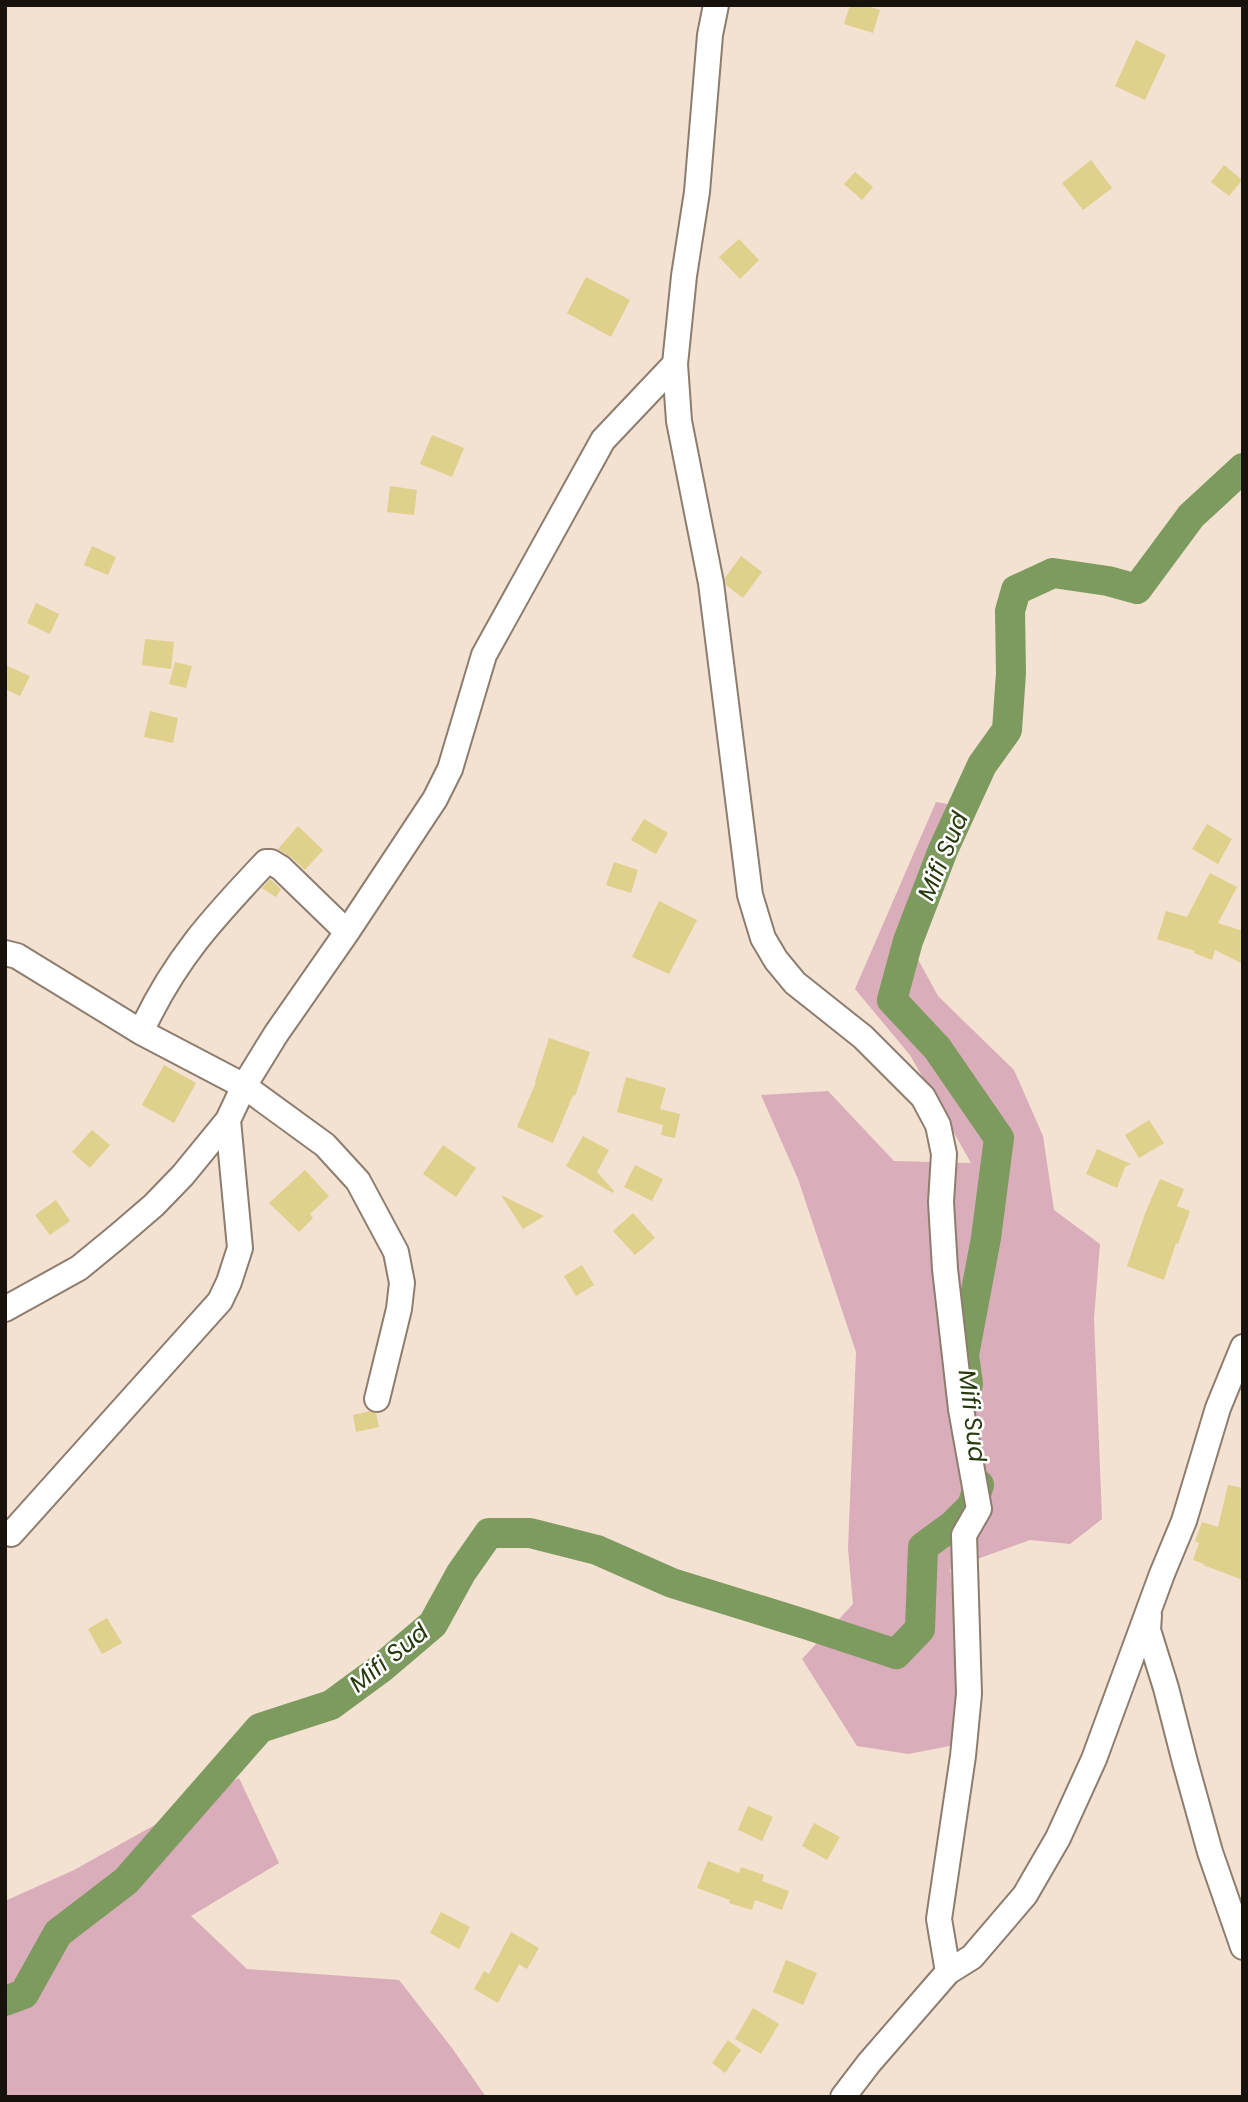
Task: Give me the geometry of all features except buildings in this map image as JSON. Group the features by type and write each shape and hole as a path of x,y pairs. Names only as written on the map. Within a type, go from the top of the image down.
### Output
{"street":[{"path":"716,5 710,35 697,192 684,276 675,364 679,421 711,583 750,895 763,938 776,960 795,984 863,1037 923,1097 938,1125 944,1154 941,1202 945,1269 961,1409 979,1508 964,1535 969,1694 963,1756 939,1919 947,1972"},
{"path":"5,1309 79,1268 108,1244 154,1205 228,1120 244,1086 276,1034 435,799 450,769 484,654 603,440 675,364"},
{"path":"141,1032 167,979 197,937 266,862 281,868 347,932"},
{"path":"5,953 17,956 141,1032 244,1086 325,1144 358,1181 396,1252 402,1283 377,1399"},
{"path":"10,1534 220,1301 240,1248 228,1120"},
{"path":"843,2097 947,1972 972,1957 1025,1895 1058,1838 1094,1759 1184,1521 1218,1408 1243,1346"},
{"path":"1149,1613 1148,1630 1210,1852 1243,1947"}],"shaded area":[{"path":"936,802 976,809 914,952 938,996 1014,1070 1043,1136 1054,1210 1100,1244 1094,1318 1102,1519 1070,1544 1030,1540 950,1569 964,1654 955,1745 908,1754 857,1746 802,1659 853,1604 848,1549 856,1352 798,1179 761,1095 828,1091 894,1161 971,1163 910,1055 855,989"},
{"path":"239,1778 279,1863 191,1916 247,1969 399,1980 486,2097 5,2097 5,1901 74,1870"}],"waterway":[{"name":"Mifi Sud","path":"968,1384 964,1355 986,1238 999,1138 937,1048 892,1000 908,941 943,850 982,765 1007,730 1011,673 1010,611 1016,590 1053,573 1108,581 1137,589 1191,516 1243,468"},
{"name":"Mifi Sud","path":"5,2001 24,1994 58,1933 126,1881 260,1728 331,1705 380,1669 433,1624 461,1573 489,1533 530,1533 597,1550 672,1583 896,1654 920,1629 923,1547 953,1525 972,1506 979,1485"}]}
